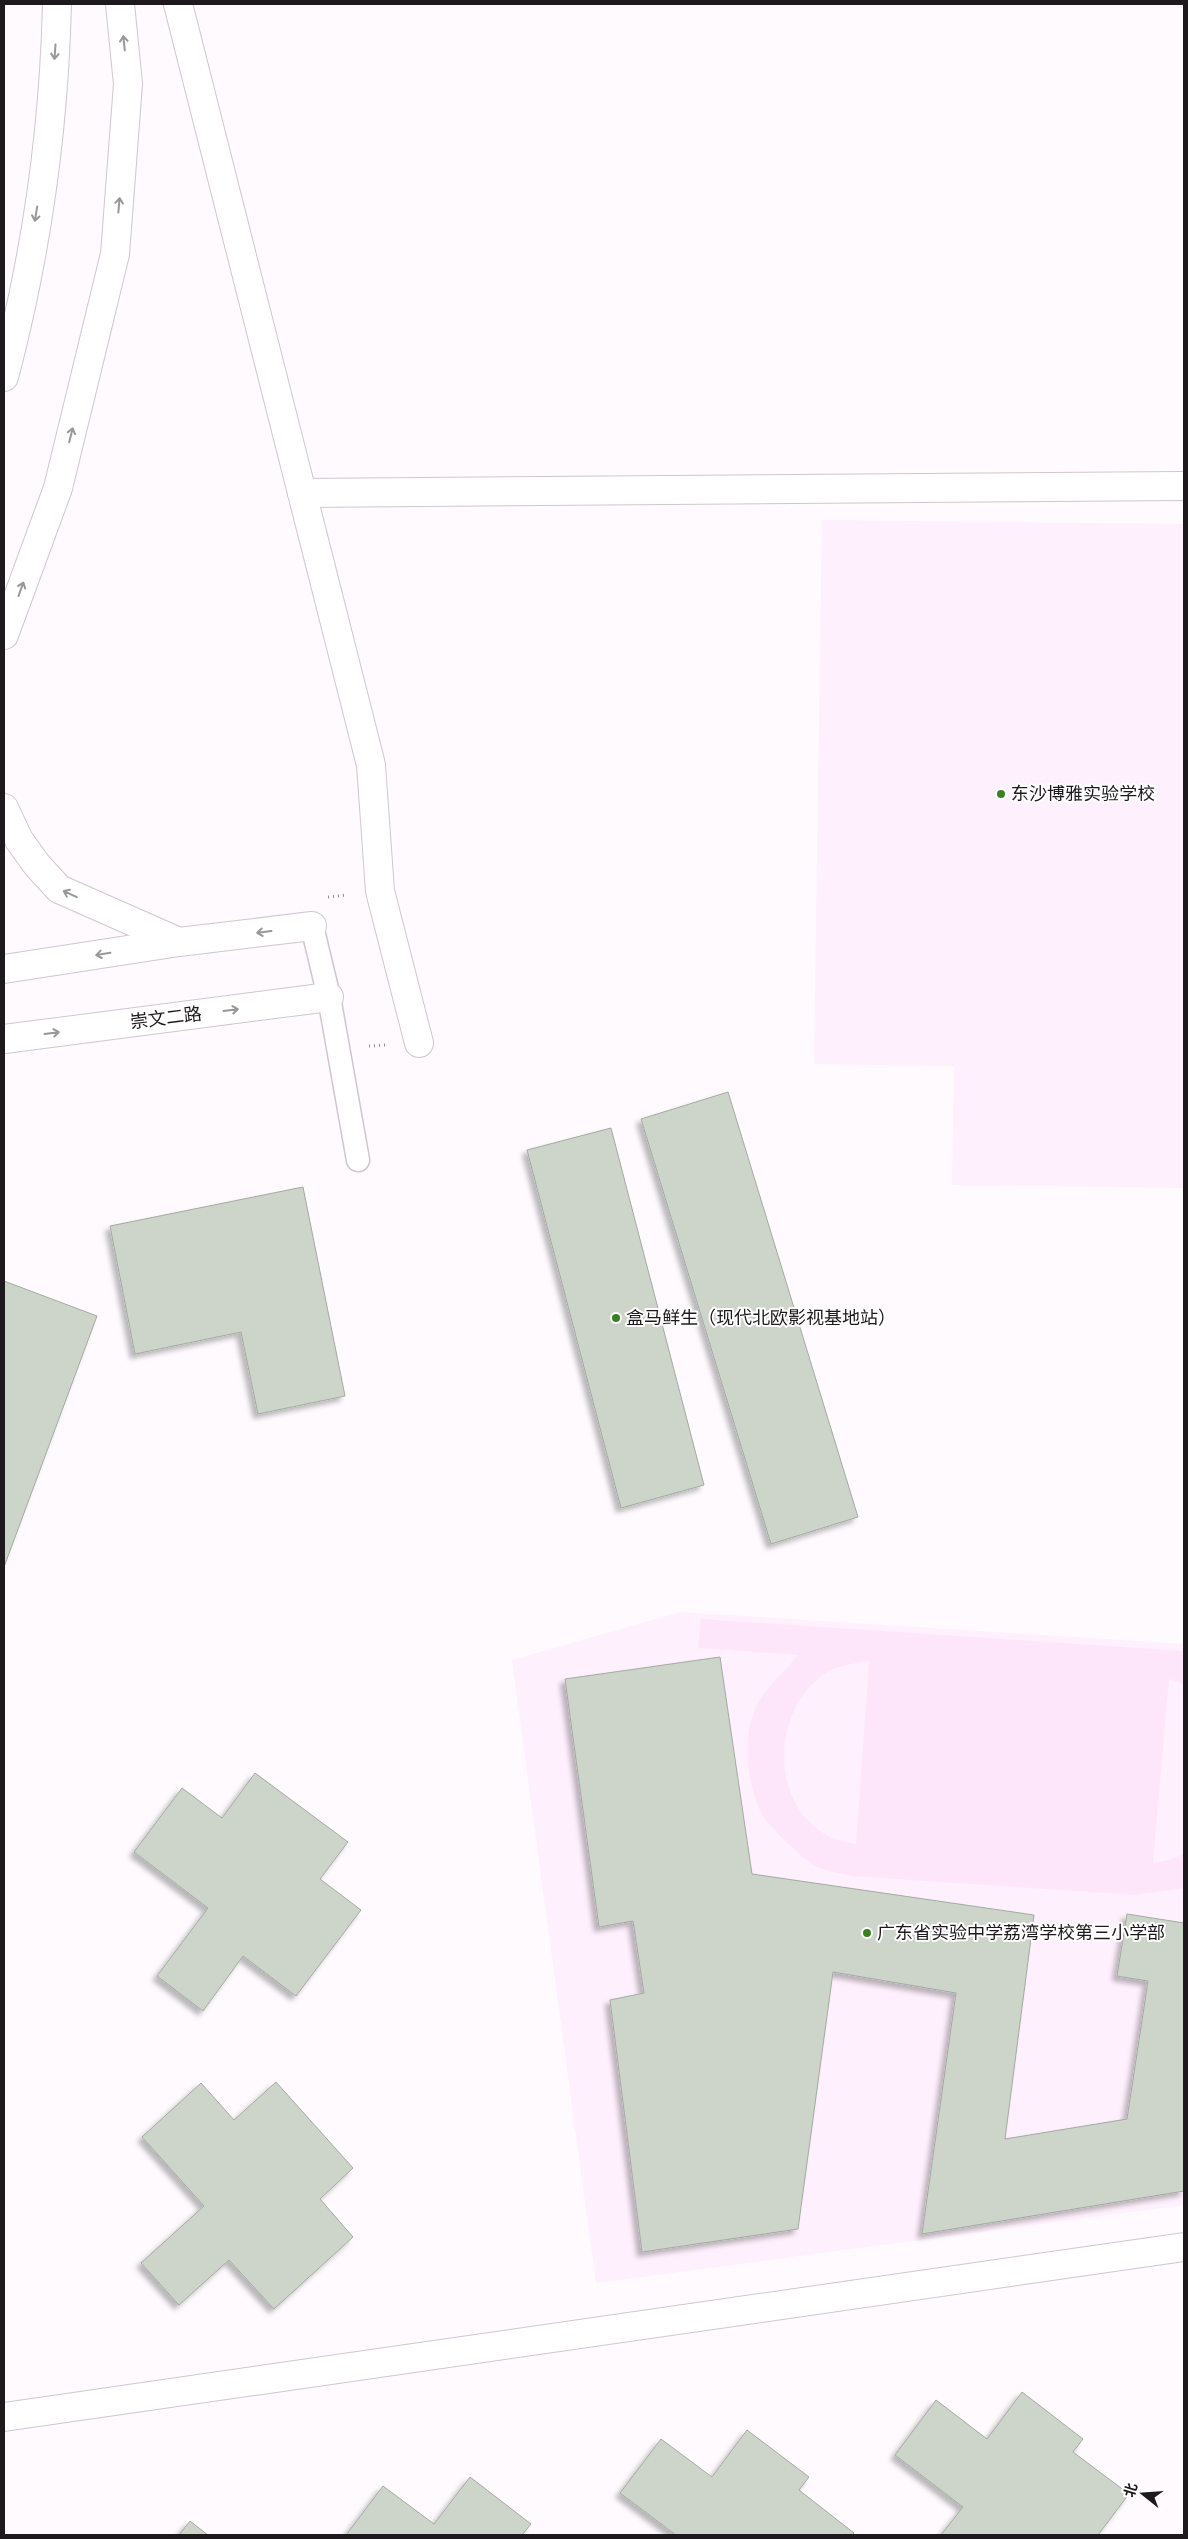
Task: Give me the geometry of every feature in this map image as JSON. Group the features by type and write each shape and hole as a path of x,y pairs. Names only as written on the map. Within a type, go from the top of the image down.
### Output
{"street":[{"path":"4,377 21,303 43,170 52,99 57,4"},
{"path":"4,635 58,488 115,254 128,84 120,4"},
{"path":"178,4 371,765 380,891 419,1043"},
{"path":"302,493 1184,486"},
{"path":"4,808 19,840 37,865 59,888 179,942"},
{"path":"4,969 179,942 312,926"},
{"name":"崇文二路","path":"4,1039 329,997"},
{"path":"4,2417 1184,2247"}],"lane":[{"path":"312,926 329,997 358,1160"}],"shaded area":[{"name":"东沙博雅实验学校","path":"822,520 1184,524 1184,1188 952,1185 954,1066 814,1064"},
{"name":"广东省实验中学荔湾学校第三小学部","path":"680,1612 1184,1644 1184,2205 596,2283 512,1660"},
{"path":"701,1619 1184,1651 1184,1684 1169,1679 1153,1863 1169,1860 1184,1854 1184,1888 1135,1895 852,1876 816,1866 792,1848 764,1818 752,1788 748,1761 748,1734 755,1709 769,1687 798,1655 698,1648","holes":["869,1662 856,1844 830,1837 810,1823 796,1804 787,1782 784,1758 787,1734 794,1711 807,1691 829,1671 846,1665"]}],"building":[{"path":"728,1092 858,1517 771,1544 641,1119"},
{"name":"盒马鲜生（现代北欧影视基地站）","path":"611,1128 704,1485 621,1508 527,1150"},
{"path":"303,1187 345,1396 258,1414 241,1332 135,1354 110,1226"},
{"path":"4,1281 97,1316 4,1567"},
{"path":"720,1657 752,1874 1034,1915 1005,2139 1127,2119 1148,1981 1117,1976 1127,1914 1184,1923 1184,2191 922,2234 956,1993 833,1972 798,2229 642,2252 610,2000 644,1993 633,1921 599,1927 565,1679"},
{"path":"255,1773 348,1842 320,1879 361,1910 296,1996 243,1956 203,2011 157,1976 208,1908 134,1852 182,1788 222,1818"},
{"path":"276,2082 353,2168 320,2199 353,2237 274,2309 229,2260 179,2305 141,2263 204,2206 142,2137 201,2083 234,2120"},
{"path":"1022,2392 1083,2439 1073,2452 1129,2494 1098,2535 941,2535 963,2507 895,2455 936,2400 987,2439"},
{"path":"747,2430 809,2477 799,2490 854,2533 852,2535 676,2535 620,2493 661,2439 712,2477"},
{"path":"470,2477 531,2524 522,2535 346,2535 383,2486 434,2524"},
{"path":"190,2521 208,2535 179,2535"}],"place":[{"name":"东沙博雅实验学校","path":"1001,794"},
{"name":"盒马鲜生（现代北欧影视基地站）","path":"616,1318"},
{"name":"广东省实验中学荔湾学校第三小学部","path":"867,1933"}]}
